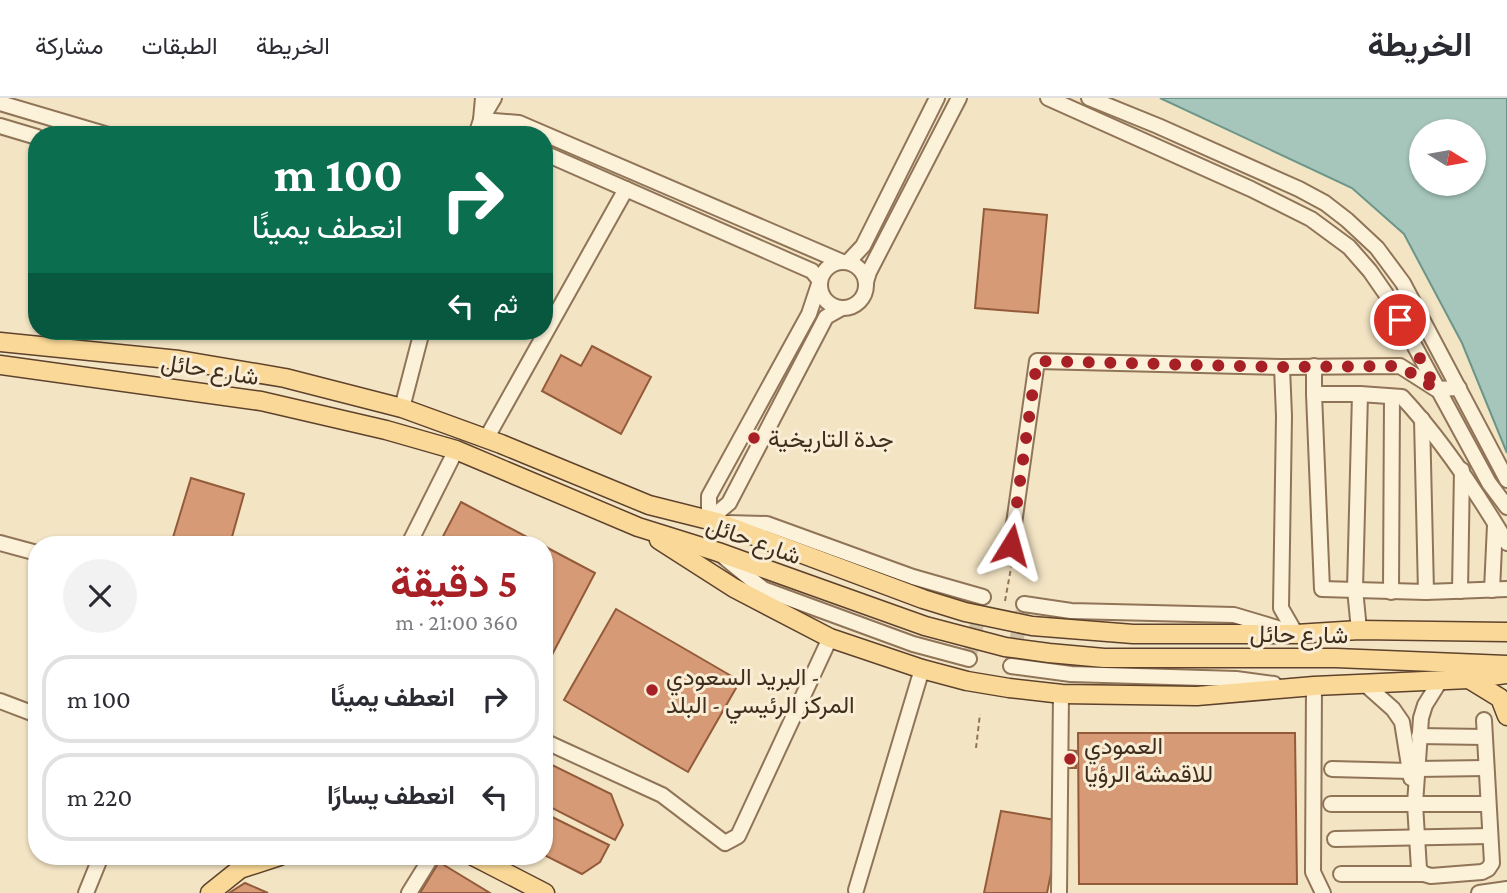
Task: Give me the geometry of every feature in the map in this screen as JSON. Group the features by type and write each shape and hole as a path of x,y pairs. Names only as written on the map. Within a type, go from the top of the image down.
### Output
{"main road":[{"name":"شارع حائل","path":"0,342 179,360 285,378 402,408 649,505 713,521 923,599 965,612 1032,626 1133,634 1296,634 1359,630 1507,632"},
{"name":"شارع حائل","path":"0,365 261,401 386,430 456,450 638,527 718,552 925,626 1005,647 1104,658 1336,658 1507,665"},
{"path":"638,527 734,588 830,638 967,681 1061,693 1197,696 1294,687 1469,679 1507,674"},
{"path":"1336,658 1375,684"},
{"path":"1469,679 1500,698 1507,716"},
{"path":"210,893 240,869 252,865"},
{"path":"491,865 545,893"}],"street":[{"path":"481,120 483,98"},
{"path":"479,126 494,98"},
{"path":"713,521 709,496 809,314 820,281 827,268 844,261 863,246 937,98"},
{"path":"713,521 729,503 826,317 857,303 863,297 869,272 959,98"},
{"path":"1048,98 1251,189 1311,219 1349,247 1388,297 1489,483 1507,507"},
{"path":"1089,98 1299,189 1325,203 1347,220 1377,248 1403,284 1507,480"},
{"path":"0,103 78,126"},
{"path":"481,120 491,126"},
{"path":"481,120 524,126"},
{"path":"0,126 28,134"},
{"path":"553,138 844,261 860,269 866,282"},
{"path":"553,157 812,271 820,281 820,289 828,303 842,308"},
{"path":"553,318 625,189"},
{"path":"402,408 420,340"},
{"path":"486,439 541,340"},
{"path":"1013,549 1037,361 1282,367 1400,366 1436,389 1459,388"},
{"path":"1314,366 1322,589 1391,592 1507,589"},
{"path":"1282,367 1281,608 1296,634"},
{"path":"1314,394 1402,397 1422,418 1462,470 1507,543"},
{"path":"1359,630 1355,589 1360,394"},
{"path":"1391,592 1392,397"},
{"path":"1422,418 1426,592"},
{"path":"413,536 456,450"},
{"path":"1460,591 1462,470"},
{"path":"713,521 767,524 913,578 983,597"},
{"path":"1492,590 1495,524"},
{"path":"0,543 28,551"},
{"path":"718,552 763,589 913,644 969,659"},
{"path":"1024,604 1071,611 1234,615 1296,634"},
{"path":"553,745 662,795 725,843 738,836 830,638"},
{"path":"1011,666 1071,674 1236,679 1294,687"},
{"path":"856,890 922,669"},
{"path":"1413,770 1421,718 1425,705 1440,681"},
{"path":"1375,684 1402,722 1413,770 1419,869 1424,874"},
{"path":"1314,686 1313,872 1323,893"},
{"path":"1059,893 1061,693"},
{"path":"0,701 28,712"},
{"path":"1340,874 1432,876 1482,872 1488,869 1492,863 1484,720"},
{"path":"1419,736 1484,737"},
{"path":"1332,769 1485,768"},
{"path":"1331,804 1488,804"},
{"path":"1335,839 1490,836"},
{"path":"86,893 97,865"},
{"path":"409,893 426,865"},
{"path":"1479,893 1507,889"}],"path":[{"path":"1005,601 1013,549"},
{"path":"976,748 980,714"}],"water":[{"path":"1160,98 1507,98 1507,453 1462,343 1404,234 1352,188"}],"building":[{"path":"984,209 1047,215 1038,313 975,308"},
{"path":"592,346 651,377 621,434 542,391 561,355 581,366"},
{"path":"191,478 244,494 232,536 173,536"},
{"path":"461,502 525,536 443,536"},
{"path":"553,551 595,573 553,653"},
{"name":"البريد السعودي - المركز الرئيسي - البلد","path":"616,609 740,681 688,772 564,700"},
{"path":"1078,733 1295,733 1297,884 1079,884"},
{"name":"العمودي للاقمشة الرؤيا","path":"1065,750 1076,751 1076,768 1065,768"},
{"path":"553,765 611,794 623,825 615,840 553,809"},
{"path":"1001,811 1055,820 1059,835 1047,893 984,893"},
{"path":"553,817 609,845 600,862 582,874 553,860"},
{"path":"437,865 444,865 490,893 420,893"},
{"path":"245,883 268,893 229,893"}],"tunnel":[{"path":"969,659 983,597"},
{"path":"1011,666 1024,604"}],"place":[{"name":"جدة التاريخية","path":"754,438"},
{"name":"البريد السعودي - المركز الرئيسي - البلد","path":"652,690"},
{"name":"العمودي للاقمشة الرؤيا","path":"1070,759"}],"route":[{"path":"1011,545 1037,361 1282,367 1400,366 1436,389 1400,320"}]}
